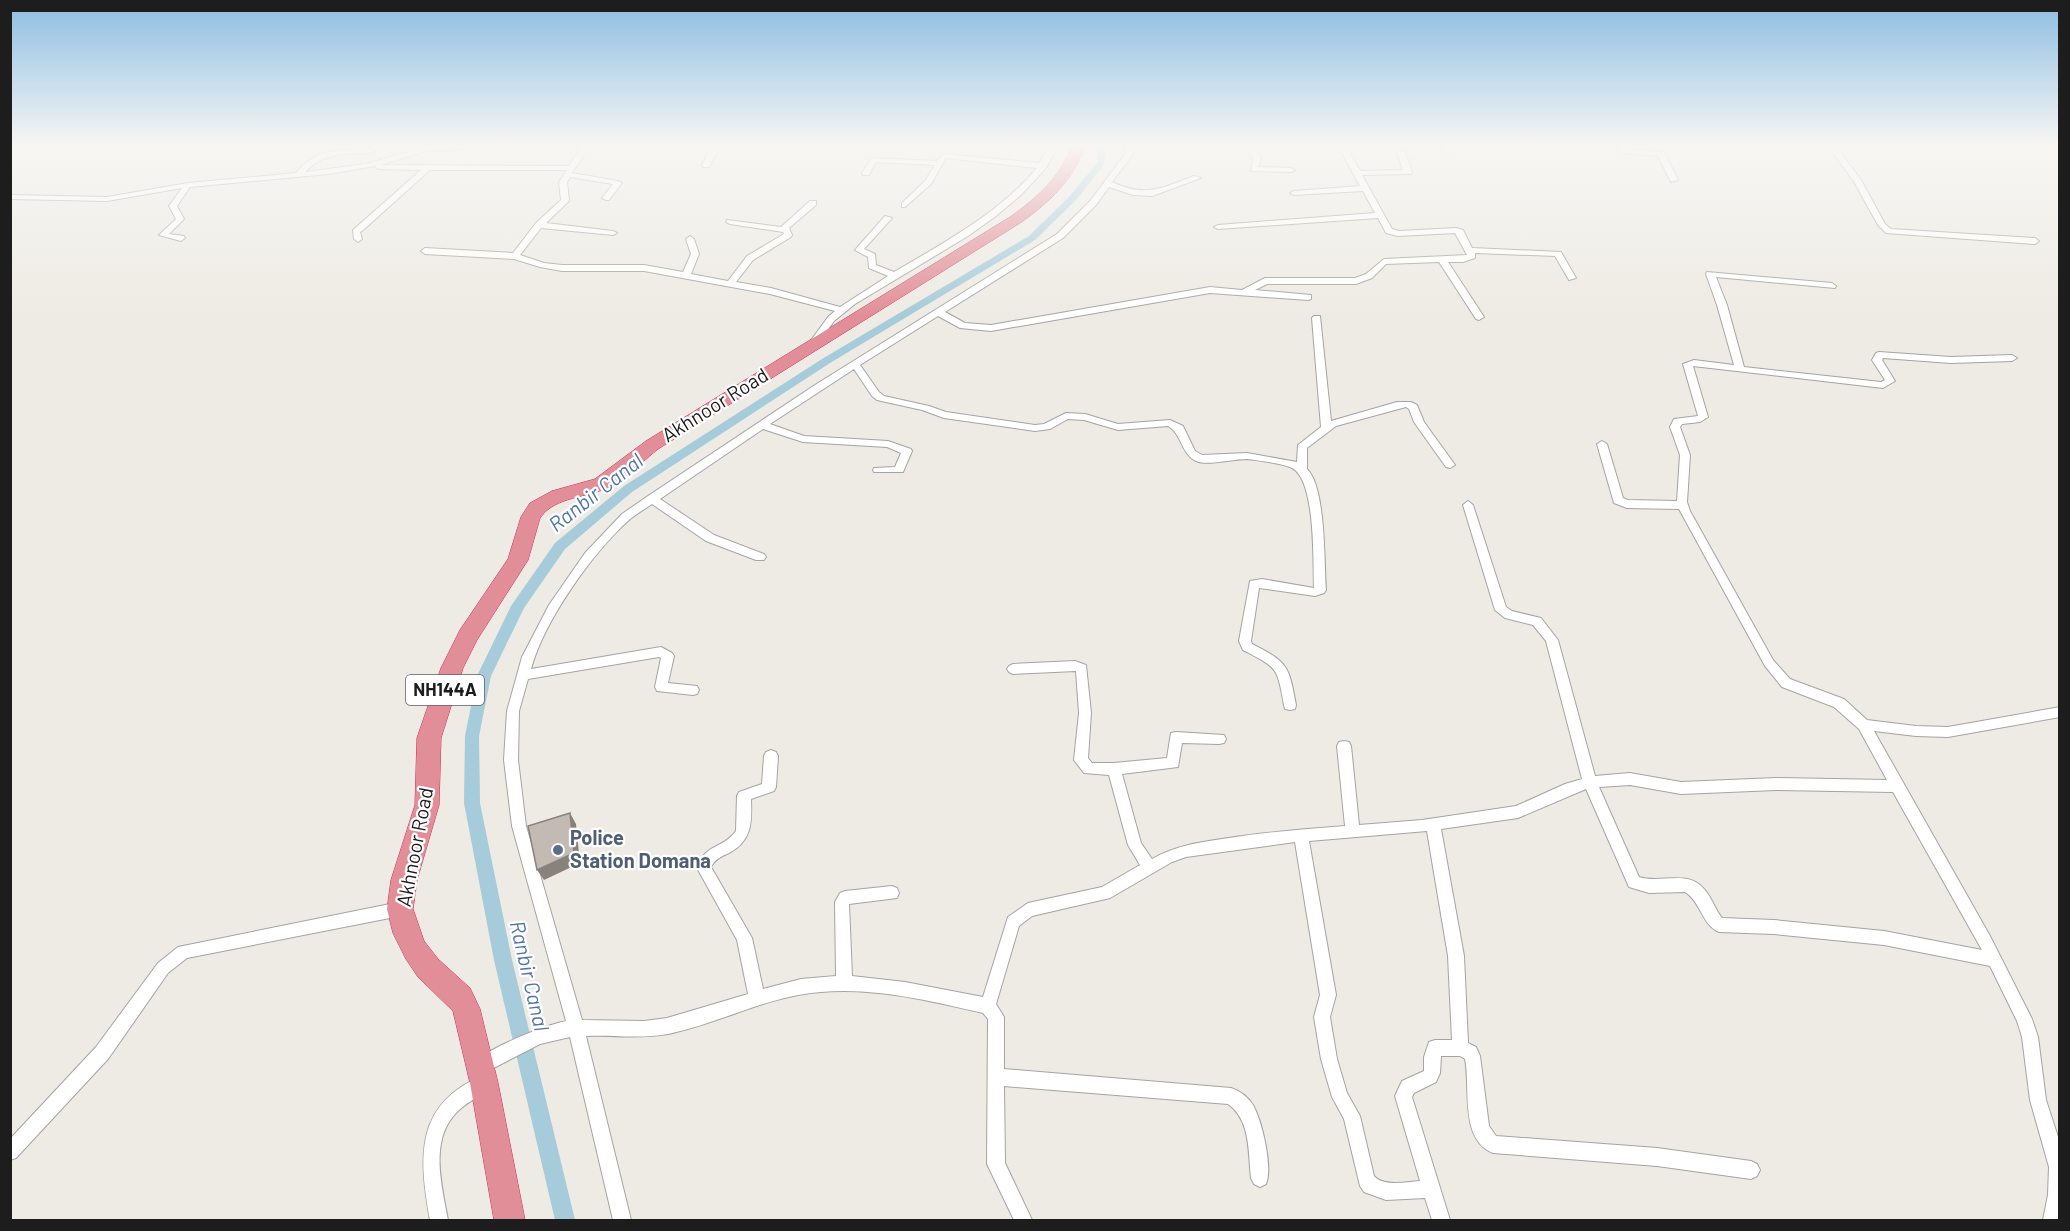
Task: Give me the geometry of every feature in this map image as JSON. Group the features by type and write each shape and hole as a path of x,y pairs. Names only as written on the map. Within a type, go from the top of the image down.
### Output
{"highway":[{"name":"Akhnoor Road","path":"509,1221 482,1075 466,1009 460,997 428,968 415,950 406,933 400,909 404,880 427,805 429,738 452,668 468,636 522,550 531,517 537,508 559,496 602,483 652,445 814,344 842,317 869,298 1022,201"},
{"name":"Akhnoor Road","path":"842,317 1026,212 1038,201"}],"street":[{"path":"176,201 173,206 180,219 163,235 181,238"},
{"path":"358,239 356,232 358,229 389,201"},
{"path":"515,256 539,225 565,201"},
{"path":"904,205 908,201"},
{"path":"425,251 515,256 548,266 637,267 785,294 842,317 893,275 993,214 1008,201"},
{"path":"622,1221 576,1028 519,826 511,760 513,711 528,657 553,608 589,556 626,517 855,364 1060,236 1080,219 1094,201"},
{"path":"1245,292 1262,282 1356,281 1369,276 1384,262 1471,257 1458,231 1394,234 1389,231 1372,201"},
{"path":"1869,201 1882,225 1889,231 2036,241"},
{"path":"784,230 801,211 813,204"},
{"path":"1218,226 1380,215"},
{"path":"888,218 859,249 872,255 872,266 893,275"},
{"path":"730,222 784,230 788,235 750,258 730,284"},
{"path":"539,225 613,233"},
{"path":"686,276 695,254 690,239"},
{"path":"1468,250 1558,254 1572,278"},
{"path":"1442,260 1479,317"},
{"path":"1740,369 1722,305 1710,274 1832,286"},
{"path":"938,312 963,326 991,328 1210,290 1308,297"},
{"path":"1317,318 1326,427"},
{"path":"2012,358 1951,360 1879,355 1877,360 1890,381 1883,385 1697,363 1688,364 1703,417 1675,423 1685,455 1683,505 1746,624 1778,676 1796,688 1839,703 1864,725 1995,960 2031,1037 2038,1100 2058,1167 2057,1195 2052,1221"},
{"path":"855,364 875,394 881,398 926,408 944,415 1041,428 1066,416 1085,417 1118,427 1170,423 1179,428 1191,453 1200,459 1256,457 1302,468"},
{"path":"1290,705 1282,667 1272,658 1247,647 1245,641 1254,584 1262,583 1315,592 1320,590 1316,507 1302,468 1302,447 1326,427 1397,405 1411,406 1425,432 1450,465"},
{"path":"763,425 802,439 888,444 907,451 899,470 878,470"},
{"path":"1602,444 1618,500 1627,504 1683,505"},
{"path":"652,499 710,538 760,557"},
{"path":"1468,506 1501,610 1537,621 1552,640 1590,782 1634,882 1647,887 1683,886 1694,889 1719,925 1774,927 1884,938 1995,960"},
{"path":"523,675 612,658 661,652 668,656 661,687 693,690"},
{"path":"1013,669 1075,666 1082,668 1085,713 1081,760 1089,769 1173,763 1176,737 1219,739"},
{"path":"1864,725 1949,732 1977,728 2032,714 2060,712"},
{"path":"1344,746 1353,831"},
{"path":"757,1000 744,939 704,868 705,863 713,854 739,838 743,830 744,796 769,787 771,756"},
{"path":"1114,769 1135,844 1150,868"},
{"path":"988,1006 1010,931 1019,915 1028,910 1105,893 1186,851 1301,836 1433,825 1518,812 1570,788 1590,782 1630,779 1681,788 1776,784 1897,786"},
{"path":"1433,825 1456,956 1460,1048"},
{"path":"1301,836 1328,995 1322,1017 1327,1049 1340,1097 1352,1116 1366,1180 1368,1185 1379,1190 1431,1189"},
{"path":"844,984 842,903 845,898 854,896 892,893"},
{"path":"10,1152 102,1053 163,968 183,952 400,909"},
{"path":"439,1221 431,1144 436,1129 450,1107 508,1052 551,1032 576,1028 640,1029 668,1025 794,989 844,984 988,1006 996,1017 996,1164 1023,1221"},
{"path":"1441,1221 1405,1106 1404,1090 1428,1080 1432,1075 1435,1048 1460,1048 1472,1056 1474,1095 1484,1135 1493,1144 1657,1157 1751,1170"},
{"path":"996,1077 1231,1096 1241,1100 1251,1117 1260,1178"}],"building":[{"name":"Police Station Domana","path":"570,813 574,853 537,870 528,826"}],"waterway":[{"name":"Ranbir Canal","path":"565,1220 503,960 472,803 472,736 484,676 518,606 560,546 628,489 826,361 1032,238 1069,201"}],"place":[{"name":"Police Station Domana","path":"558,850"}]}
